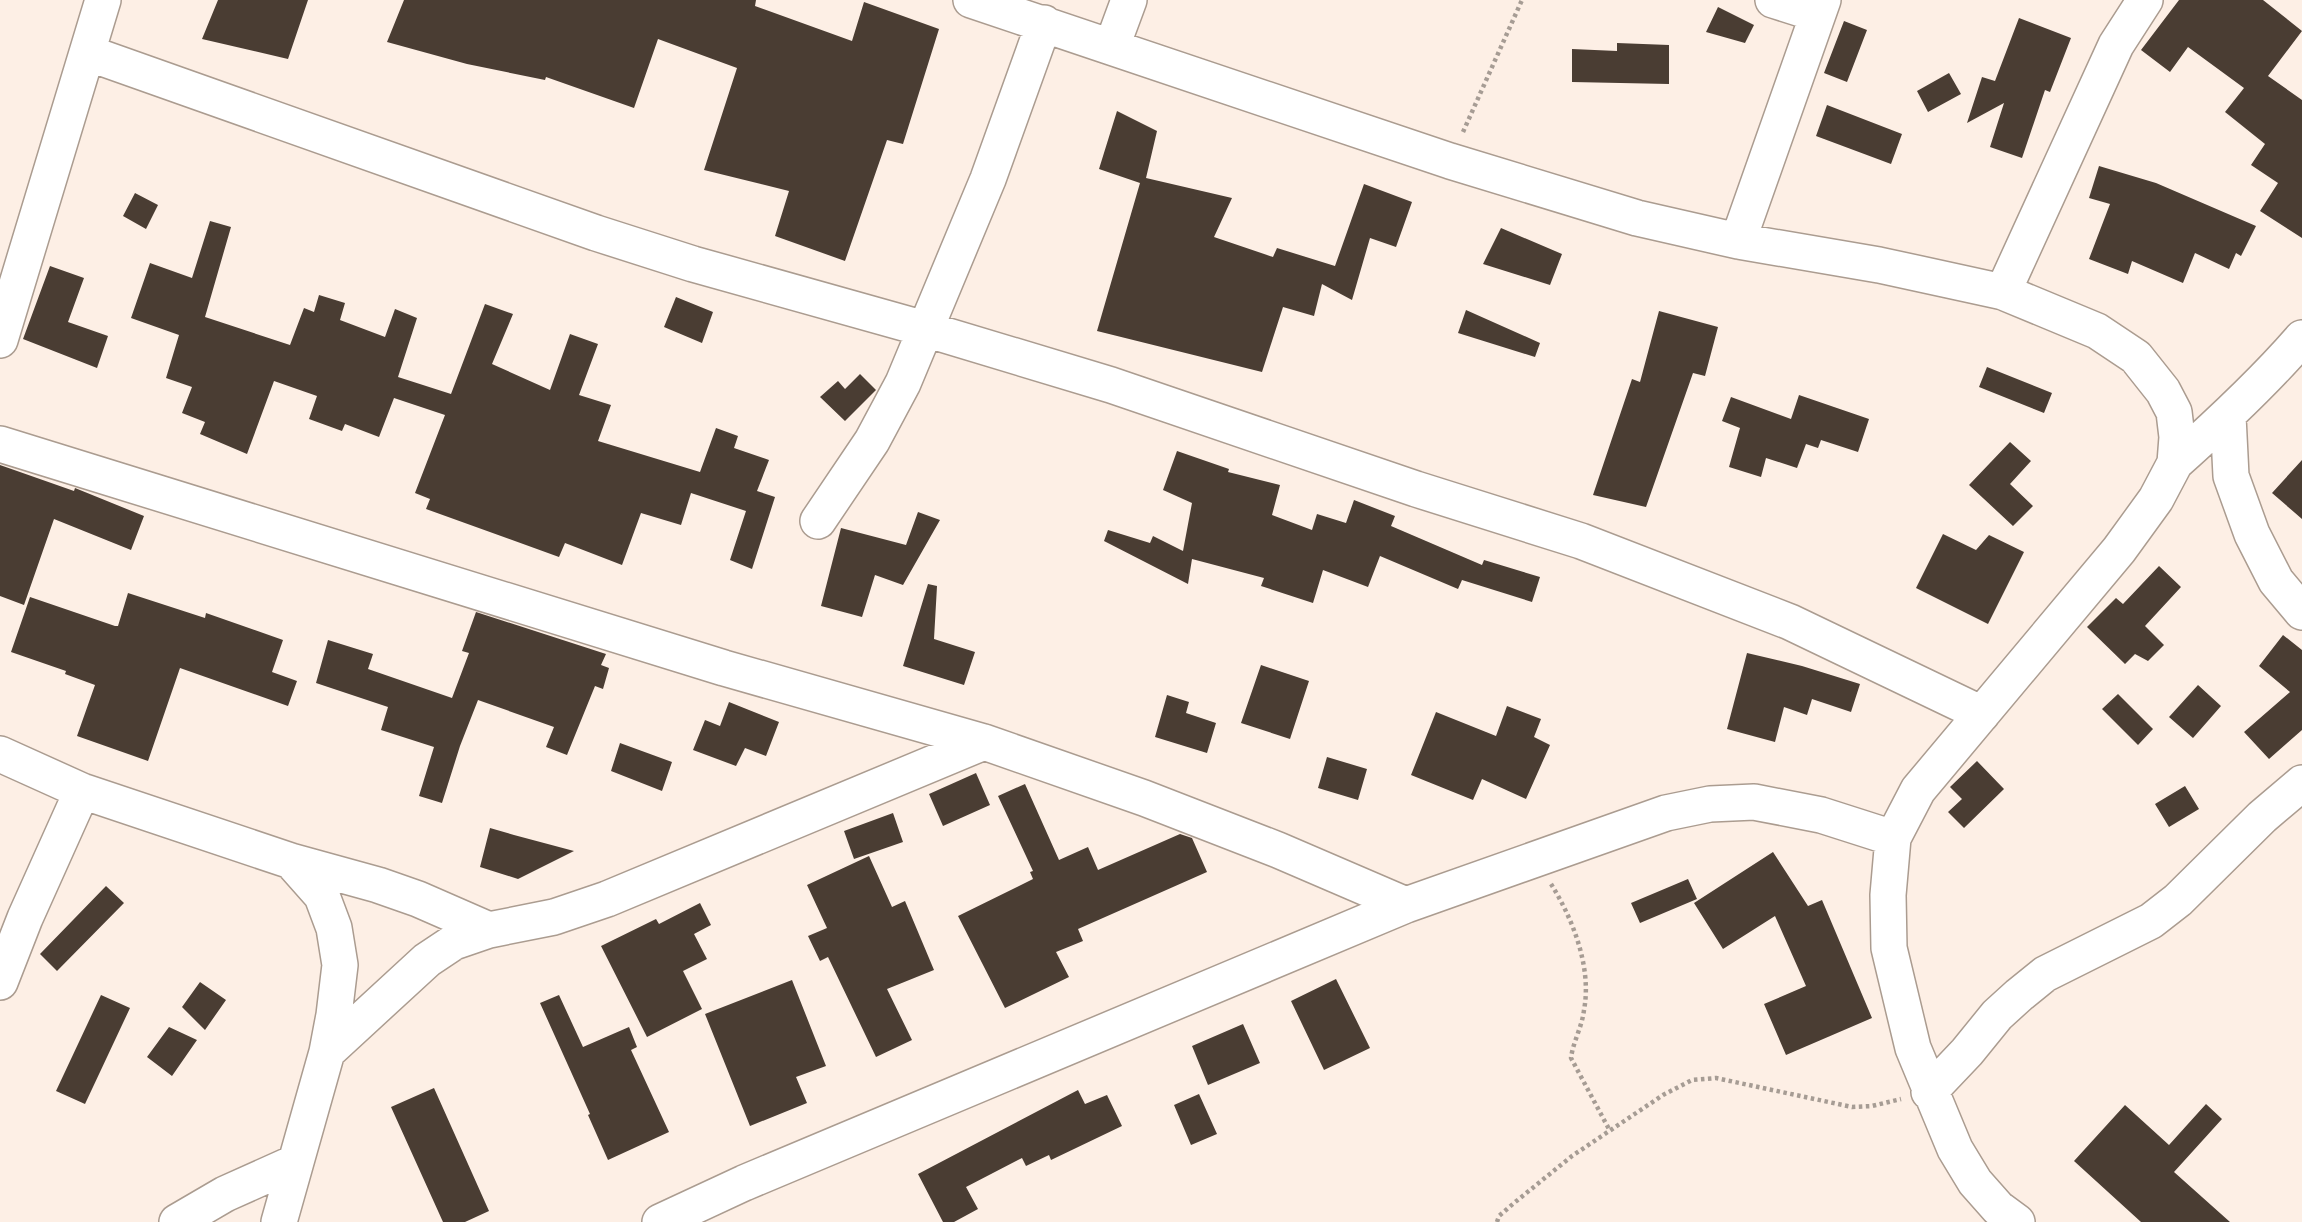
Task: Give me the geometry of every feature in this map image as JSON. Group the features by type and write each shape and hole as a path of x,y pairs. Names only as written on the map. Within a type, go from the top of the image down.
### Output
{"street":[{"path":"0,340 103,0"},
{"path":"971,0 1450,161 1637,218 1738,241 1880,265 2003,292 2096,331 2136,357 2163,391 2174,412 2177,437 2175,463"},
{"path":"1112,46 1129,0"},
{"path":"1738,241 1820,7 1773,0"},
{"path":"2003,292 2116,46 2145,0"},
{"path":"818,521 872,441 903,383 988,179 1044,23"},
{"path":"88,53 596,233 692,264 925,329 1111,385 1416,489 1581,541 1790,622 1982,714"},
{"path":"2017,1222 1998,1208 1975,1182 1955,1149 1929,1092 1913,1048 1889,948 1888,895 1893,838 1918,790 2119,550 2156,499 2175,463 2276,369 2302,338"},
{"path":"2228,416 2231,475 2252,534 2276,581 2302,612"},
{"path":"0,444 724,668 984,742 1144,798 1278,850 1406,905"},
{"path":"327,1052 426,960 454,942 489,930 554,917 607,899 984,742"},
{"path":"0,754 82,791 291,861 379,885 489,930"},
{"path":"1929,1092 1997,1015 2019,995 2045,974 2142,926 2178,901 2262,817 2302,783"},
{"path":"0,982 6,944 82,791"},
{"path":"660,1222 744,1183 1406,905 1666,813 1710,804 1754,802 1821,815 1893,838"},
{"path":"279,1222 327,1052 340,965 334,928 322,896 291,861"},
{"path":"177,1222 225,1194 294,1163"}],"path":[{"path":"1450,161 1522,0"},
{"path":"1535,860 1569,919 1585,971 1585,1010 1571,1058 1609,1131"},
{"path":"1497,1222 1499,1216 1572,1156 1664,1094 1692,1080 1716,1078 1852,1107 1872,1106 1929,1092"}],"building":[{"path":"218,0 308,0 288,59 202,39"},
{"path":"404,0 756,0 755,6 852,41 864,2 939,29 903,144 887,140 845,261 775,236 789,191 704,170 737,68 658,39 634,108 546,77 545,80 467,64 387,42"},
{"path":"2179,0 2263,0 2302,31 2268,76 2302,100 2302,238 2260,211 2278,183 2251,165 2265,144 2225,112 2244,88 2188,47 2170,72 2141,50"},
{"path":"1718,7 1754,25 1745,43 1706,32"},
{"path":"2019,18 2071,38 2050,92 2045,90 2022,158 1990,147 2004,103 1967,123 1982,77 1995,81"},
{"path":"1844,21 1867,30 1847,82 1824,73"},
{"path":"1617,43 1669,45 1669,84 1572,82 1572,49 1617,51"},
{"path":"1949,73 1961,94 1928,112 1917,91"},
{"path":"1827,105 1902,134 1891,164 1816,136"},
{"path":"1117,111 1157,131 1146,178 1232,198 1214,237 1273,257 1277,248 1335,266 1364,184 1412,202 1396,247 1370,238 1352,300 1322,284 1314,316 1283,307 1262,372 1097,331 1140,183 1099,169"},
{"path":"2099,166 2156,183 2256,226 2241,256 2236,253 2229,269 2195,253 2183,283 2132,261 2128,274 2089,259 2110,204 2089,198"},
{"path":"135,193 158,205 146,229 123,216"},
{"path":"210,221 231,227 205,317 290,345 304,308 314,312 319,295 345,303 340,320 385,337 395,309 417,318 398,377 451,394 485,304 513,314 492,364 550,390 570,334 598,344 579,395 611,405 598,441 700,472 716,428 738,436 734,448 769,460 757,491 775,497 752,569 730,560 746,511 691,493 681,525 641,513 622,565 565,543 559,557 426,509 430,499 415,493 445,415 394,398 379,437 345,424 342,431 309,419 317,396 274,381 247,454 200,434 205,422 182,413 192,387 166,378 179,335 131,318 150,263 192,278"},
{"path":"1501,228 1562,254 1550,285 1483,264"},
{"path":"50,266 84,278 68,322 108,336 97,368 23,339"},
{"path":"676,297 713,312 702,343 664,327"},
{"path":"1466,310 1540,343 1535,357 1458,333"},
{"path":"1659,311 1718,327 1705,376 1693,373 1646,507 1593,495 1632,379 1640,382"},
{"path":"1987,367 2052,393 2044,413 1979,387"},
{"path":"860,374 876,390 845,421 820,397 838,381 845,389"},
{"path":"1799,395 1869,419 1858,452 1821,440 1818,448 1806,444 1797,468 1766,458 1761,477 1729,467 1740,428 1722,421 1731,397 1791,419"},
{"path":"2010,442 2031,461 2010,484 2033,506 2013,526 1969,485"},
{"path":"1177,451 1229,469 1228,472 1280,485 1272,515 1312,530 1317,514 1346,523 1354,500 1395,516 1391,526 1482,565 1484,560 1540,577 1532,602 1462,580 1458,589 1380,556 1368,587 1323,570 1313,603 1261,586 1264,578 1192,559 1188,584 1104,541 1108,530 1150,543 1153,536 1183,551 1192,503 1163,490"},
{"path":"2302,460 2302,519 2272,493"},
{"path":"0,465 74,491 75,488 144,516 131,550 54,519 24,605 0,596"},
{"path":"918,512 940,520 903,585 875,575 862,617 821,606 841,528 906,545"},
{"path":"1943,534 1976,550 1989,535 2024,552 1988,624 1916,588"},
{"path":"2159,566 2181,587 2145,626 2164,645 2148,661 2135,654 2125,664 2087,627 2116,598 2123,604"},
{"path":"928,584 937,586 934,639 975,652 964,685 903,666"},
{"path":"128,593 205,618 206,613 283,640 272,672 297,681 288,706 180,668 148,761 77,736 95,685 65,674 66,671 11,652 30,597 118,626"},
{"path":"476,612 606,654 601,665 609,668 603,689 595,686 567,755 546,747 554,727 478,700 442,803 419,796 434,747 381,730 388,707 316,683 328,640 373,654 368,669 452,698 469,653 462,651"},
{"path":"2283,635 2302,650 2302,730 2269,759 2244,732 2290,692 2259,666"},
{"path":"1747,653 1860,684 1851,712 1812,699 1807,715 1784,707 1775,742 1727,729"},
{"path":"1261,665 1309,681 1290,739 1241,723"},
{"path":"2198,685 2221,706 2193,738 2169,717"},
{"path":"2118,694 2153,729 2138,745 2102,709"},
{"path":"1167,695 1189,702 1186,713 1216,723 1207,753 1155,737"},
{"path":"729,702 779,722 766,756 745,748 736,766 693,750 705,720 720,726"},
{"path":"1507,706 1541,719 1534,737 1550,745 1526,799 1482,779 1473,800 1411,775 1436,712 1496,736"},
{"path":"620,743 672,762 662,791 611,771"},
{"path":"1327,757 1367,769 1358,800 1318,788"},
{"path":"1977,761 2004,789 1964,828 1948,812 1962,799 1950,787"},
{"path":"976,773 990,805 943,826 929,794"},
{"path":"1025,784 1059,860 1088,847 1098,870 1180,834 1192,838 1207,872 1078,929 1083,941 1056,952 1069,977 1005,1008 958,916 1033,879 1030,872 1033,871 998,796"},
{"path":"2185,786 2199,809 2169,827 2155,804"},
{"path":"893,813 903,842 854,859 844,831"},
{"path":"490,828 574,851 518,879 480,867"},
{"path":"1773,852 1808,906 1822,900 1872,1018 1786,1055 1764,1004 1806,986 1775,916 1723,949 1694,903"},
{"path":"869,856 892,907 905,901 934,970 887,989 912,1040 876,1057 828,957 820,961 808,936 827,928 807,885"},
{"path":"1688,879 1697,899 1640,923 1631,903"},
{"path":"106,886 124,903 57,971 40,954"},
{"path":"700,903 711,925 694,934 707,959 683,971 702,1009 647,1037 601,946 656,919 659,924"},
{"path":"1336,979 1370,1048 1324,1070 1291,1001"},
{"path":"792,980 826,1066 796,1077 807,1103 750,1126 705,1014"},
{"path":"200,982 226,1000 205,1030 182,1007"},
{"path":"101,995 130,1008 85,1104 56,1091"},
{"path":"559,995 583,1047 629,1027 637,1047 631,1050 669,1132 608,1160 540,1003"},
{"path":"1243,1024 1260,1063 1208,1085 1192,1046"},
{"path":"169,1027 197,1040 172,1076 147,1057"},
{"path":"434,1088 489,1211 465,1222 443,1222 391,1107"},
{"path":"1078,1090 1085,1104 1107,1095 1122,1126 1051,1160 1049,1155 1026,1166 1022,1158 966,1187 978,1209 954,1222 943,1222 918,1174"},
{"path":"1199,1094 1217,1134 1191,1145 1174,1105"},
{"path":"2206,1104 2222,1119 2174,1172 2230,1222 2141,1222 2074,1161 2125,1105 2169,1145"}]}
